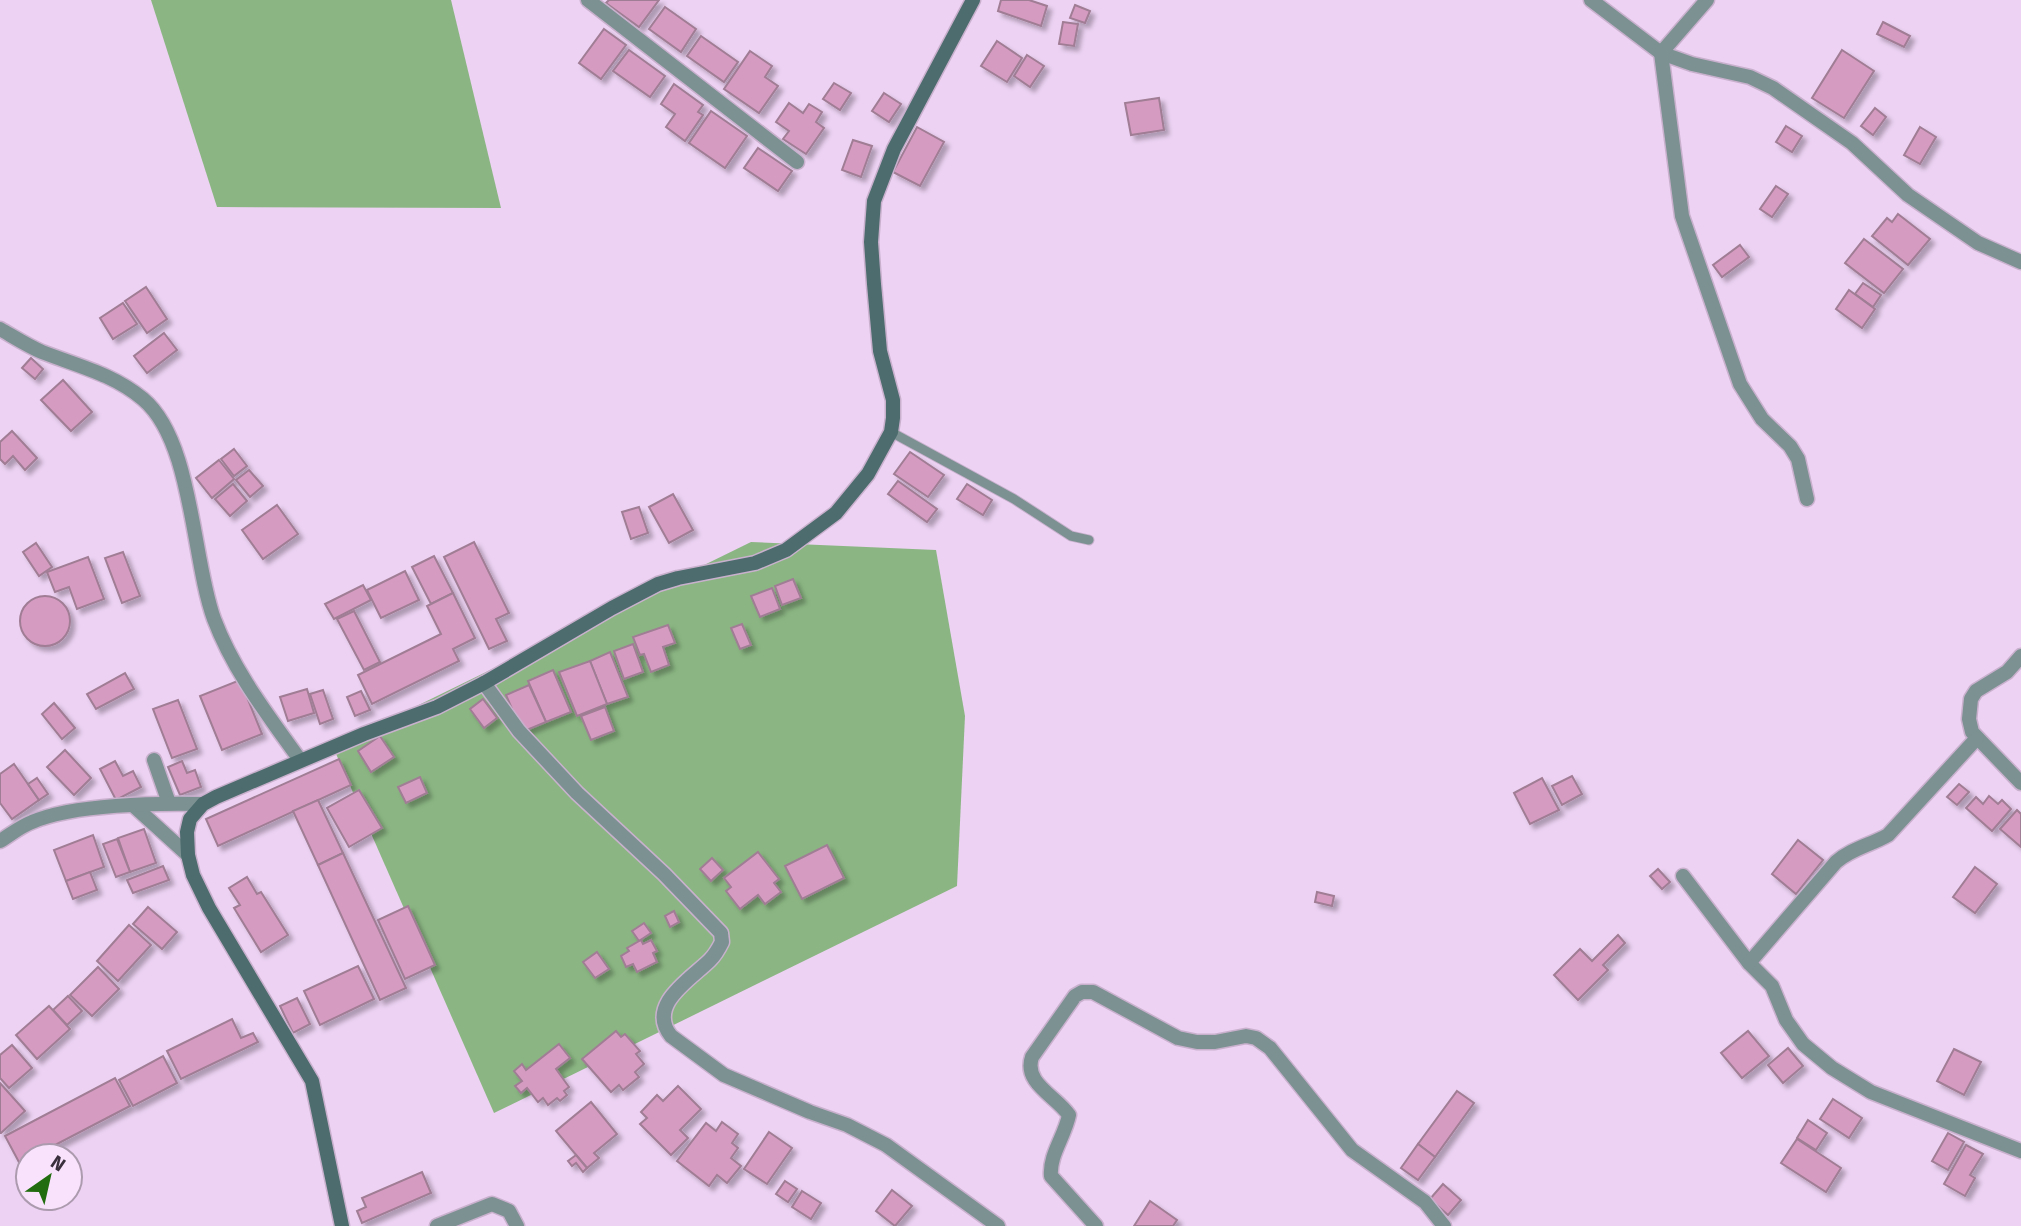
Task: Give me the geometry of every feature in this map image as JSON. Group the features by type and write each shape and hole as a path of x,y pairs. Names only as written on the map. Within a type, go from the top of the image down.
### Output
{"main road":[{"path":"342,1226 312,1080 209,908 193,875 186,841 191,819 204,804 300,760 437,707 658,584 755,563 786,550 836,513 868,474 891,432 893,400 880,351 872,263 874,201 894,149 973,0"}],"street":[{"path":"588,0 797,162"},
{"path":"1591,0 1661,53 1692,64 1750,77 1773,88 1853,143 1908,195 1978,243 2021,262"},
{"path":"1707,0 1661,53 1682,216 1740,384 1762,419 1790,446 1798,458 1807,499"},
{"path":"0,329 40,351 88,367 120,383 145,400 158,414 175,449 185,484 214,618 239,673 300,760"},
{"path":"2021,656 2007,672 1976,691 1971,699 1969,719 1972,732 2021,783"},
{"path":"484,683 519,731 577,793 664,874 721,933 722,942 710,960 681,984 670,999 664,1020 671,1036 724,1075 847,1125 886,1145 998,1226"},
{"path":"1749,962 1836,862 1847,852 1877,842 1888,835 1977,738"},
{"path":"154,760 169,803"},
{"path":"0,841 30,822 52,815 87,809 169,803 204,804"},
{"path":"134,806 188,855"},
{"path":"1683,876 1749,962 1772,985 1786,1020 1803,1044 1832,1068 1871,1092 2021,1151"},
{"path":"1096,1226 1052,1176 1050,1165 1067,1129 1069,1115 1062,1105 1039,1086 1031,1076 1028,1066 1031,1057 1076,996 1082,992 1093,992 1178,1038 1197,1042 1246,1036 1256,1038 1270,1048 1352,1150 1425,1202 1444,1226"},
{"path":"437,1226 492,1204 509,1211 517,1226"}],"lane":[{"path":"891,432 1014,499 1071,536 1089,540"}],"green space":[{"path":"151,0 451,0 501,208 217,207"},
{"path":"751,542 936,550 965,716 957,886 494,1113 333,747"}],"building":[{"path":"609,0 659,0 639,27 606,3"},
{"path":"1001,0 1029,0 1047,6 1041,26 998,11"},
{"path":"1075,5 1090,11 1085,23 1070,18"},
{"path":"665,7 696,29 681,52 649,29"},
{"path":"1063,22 1078,24 1074,46 1059,44"},
{"path":"1883,22 1910,36 1904,47 1877,34"},
{"path":"604,29 626,45 601,79 579,63"},
{"path":"701,36 738,62 724,82 687,56"},
{"path":"997,41 1022,58 1007,82 981,66"},
{"path":"629,50 665,76 650,97 613,71"},
{"path":"1842,50 1874,71 1844,118 1812,98"},
{"path":"750,51 772,66 765,77 778,86 759,113 724,89"},
{"path":"1027,55 1044,66 1030,87 1014,76"},
{"path":"834,83 851,93 840,110 823,99"},
{"path":"674,84 703,105 698,112 703,115 685,141 666,127 675,114 661,104"},
{"path":"884,93 901,104 889,122 872,111"},
{"path":"1159,98 1164,130 1131,135 1125,103"},
{"path":"789,103 803,113 809,104 822,112 816,122 824,128 806,154 783,139 789,131 776,122"},
{"path":"1875,108 1886,117 1873,135 1861,126"},
{"path":"711,111 747,136 725,168 689,143"},
{"path":"1786,126 1802,136 1792,152 1776,142"},
{"path":"917,127 944,142 920,186 893,172"},
{"path":"1920,127 1936,137 1920,164 1904,155"},
{"path":"853,140 872,146 861,177 842,170"},
{"path":"758,148 792,171 778,191 744,168"},
{"path":"1776,186 1788,194 1772,217 1760,209"},
{"path":"1898,214 1930,239 1908,265 1872,236 1887,218 1892,222"},
{"path":"1864,239 1903,269 1884,293 1845,263"},
{"path":"1740,245 1749,257 1722,277 1713,265"},
{"path":"1863,283 1881,295 1873,307 1855,294"},
{"path":"146,287 167,319 147,333 125,301"},
{"path":"1849,290 1875,309 1862,328 1836,309"},
{"path":"123,303 137,324 113,339 100,318"},
{"path":"164,333 177,350 147,373 134,356"},
{"path":"31,358 43,369 35,379 22,368"},
{"path":"63,380 92,412 71,431 41,400"},
{"path":"12,431 37,458 25,470 13,456 5,464 0,459 0,442"},
{"path":"234,449 247,466 234,476 221,459"},
{"path":"910,452 944,475 928,497 894,474"},
{"path":"219,460 234,479 212,498 196,478"},
{"path":"249,470 263,486 250,497 236,480"},
{"path":"898,481 937,509 927,522 888,494"},
{"path":"233,484 247,501 230,516 215,499"},
{"path":"967,484 992,500 983,515 957,499"},
{"path":"673,494 693,530 669,543 649,507"},
{"path":"277,505 298,534 263,559 242,530"},
{"path":"639,507 648,533 631,539 622,512"},
{"path":"474,542 509,613 496,619 507,641 489,649 444,557"},
{"path":"36,543 52,567 39,576 23,552"},
{"path":"123,552 140,596 122,603 105,558"},
{"path":"434,556 453,593 431,604 412,567"},
{"path":"88,557 104,599 77,609 69,587 55,592 47,572"},
{"path":"405,571 419,600 381,618 367,590"},
{"path":"793,579 801,598 782,605 775,586"},
{"path":"363,585 371,600 334,619 325,604"},
{"path":"772,588 780,609 760,617 751,596"},
{"path":"453,593 475,638 453,649 459,661 372,704 358,675 441,634 427,606"},
{"path":"45,596 63,603 70,621 63,639 45,646 27,639 20,621 27,603"},
{"path":"354,611 380,662 364,670 337,619"},
{"path":"742,624 751,645 740,649 731,628"},
{"path":"668,625 675,643 663,647 669,665 651,672 633,637"},
{"path":"633,644 643,672 624,679 614,651"},
{"path":"610,652 628,697 607,704 590,661"},
{"path":"590,661 607,704 577,716 559,672"},
{"path":"553,670 571,712 546,722 528,681"},
{"path":"125,673 134,689 96,709 87,694"},
{"path":"240,680 262,734 222,750 200,696"},
{"path":"529,685 546,722 522,732 506,695"},
{"path":"307,689 314,713 288,721 280,697"},
{"path":"323,690 333,719 320,724 310,694"},
{"path":"361,691 370,710 355,716 347,697"},
{"path":"483,699 497,718 484,728 470,709"},
{"path":"178,700 197,749 172,758 153,709"},
{"path":"54,703 75,728 62,739 42,714"},
{"path":"605,707 614,731 591,740 581,716"},
{"path":"380,736 394,757 371,772 358,751"},
{"path":"65,750 91,778 74,795 47,767"},
{"path":"339,759 351,785 218,846 206,819"},
{"path":"115,761 123,776 133,771 141,787 116,800 100,769"},
{"path":"182,761 187,773 195,770 201,787 180,795 168,767"},
{"path":"14,764 39,800 12,819 0,803 0,774"},
{"path":"1572,776 1582,794 1562,805 1552,786"},
{"path":"420,777 427,793 406,803 398,787"},
{"path":"37,778 48,794 39,800 28,784"},
{"path":"1542,778 1559,810 1530,824 1514,793"},
{"path":"1959,784 1969,792 1957,805 1947,797"},
{"path":"359,790 382,828 349,847 327,808"},
{"path":"1989,796 1998,804 2002,800 2011,809 1992,831 1966,808 1976,797 1983,804"},
{"path":"318,800 343,853 318,865 293,811"},
{"path":"2017,810 2021,814 2021,847 2000,829"},
{"path":"144,829 156,863 130,872 118,838"},
{"path":"93,835 104,867 66,881 54,850"},
{"path":"117,839 130,872 116,877 103,844"},
{"path":"1798,840 1823,860 1796,894 1772,874"},
{"path":"827,845 844,878 802,899 785,866"},
{"path":"758,852 779,879 774,883 781,892 765,904 758,895 740,909 726,891 731,887 724,878"},
{"path":"343,853 406,988 380,1000 318,865"},
{"path":"712,858 723,870 711,881 700,869"},
{"path":"163,866 169,880 133,893 127,880"},
{"path":"1975,867 1997,884 1975,913 1953,897"},
{"path":"1658,869 1670,882 1662,889 1650,876"},
{"path":"90,872 97,890 73,899 66,881"},
{"path":"247,877 257,894 261,892 288,935 261,952 234,908 240,905 229,888"},
{"path":"1317,892 1334,896 1332,906 1315,902"},
{"path":"408,906 435,965 405,979 378,920"},
{"path":"148,907 177,932 162,949 133,924"},
{"path":"674,911 679,922 670,927 665,916"},
{"path":"644,923 651,933 639,941 632,931"},
{"path":"129,925 151,945 118,981 97,961"},
{"path":"1618,935 1625,943 1603,965 1608,970 1578,1000 1554,975 1580,949 1592,961"},
{"path":"641,940 643,944 651,940 657,951 653,953 657,962 637,972 633,964 626,967 621,956 629,951 627,948"},
{"path":"597,952 609,969 595,978 583,962"},
{"path":"358,966 374,999 320,1025 304,991"},
{"path":"98,967 119,989 92,1016 70,995"},
{"path":"68,996 82,1011 67,1025 53,1010"},
{"path":"297,998 310,1024 293,1033 280,1006"},
{"path":"49,1006 70,1029 37,1059 16,1035"},
{"path":"232,1019 241,1038 253,1033 258,1042 181,1079 167,1051"},
{"path":"616,1031 621,1037 625,1034 640,1051 636,1054 644,1064 635,1072 639,1077 623,1090 619,1085 611,1092 582,1059"},
{"path":"1748,1031 1769,1056 1742,1078 1721,1053"},
{"path":"559,1044 570,1058 556,1069 569,1087 564,1091 567,1095 548,1105 543,1098 538,1102 527,1088 521,1093 515,1086 522,1081 514,1071 522,1064 526,1070"},
{"path":"12,1045 32,1068 9,1088 0,1078 0,1055"},
{"path":"1788,1048 1803,1066 1783,1083 1768,1065"},
{"path":"1954,1049 1981,1062 1964,1095 1937,1081"},
{"path":"163,1056 177,1083 133,1106 119,1080"},
{"path":"115,1078 130,1106 61,1142 14,1142 14,1153 5,1136"},
{"path":"0,1083 25,1111 1,1133 0,1133"},
{"path":"678,1086 701,1109 680,1130 688,1138 671,1155 640,1124 647,1118 641,1112 657,1095 663,1101"},
{"path":"1457,1091 1474,1103 1435,1157 1418,1144"},
{"path":"1833,1099 1862,1118 1849,1138 1820,1119"},
{"path":"591,1102 617,1134 594,1153 599,1158 587,1168 556,1131"},
{"path":"1808,1120 1827,1133 1816,1150 1797,1138"},
{"path":"722,1122 738,1134 732,1143 738,1148 731,1158 741,1166 727,1183 717,1175 709,1186 677,1161 706,1123 716,1131"},
{"path":"769,1132 792,1148 767,1184 744,1169"},
{"path":"1948,1133 1964,1142 1948,1170 1932,1161"},
{"path":"1797,1139 1841,1168 1826,1192 1781,1163"},
{"path":"1418,1144 1435,1157 1418,1180 1401,1168"},
{"path":"1966,1145 1983,1154 1970,1175 1975,1178 1965,1196 1944,1184"},
{"path":"576,1155 587,1168 583,1172 576,1163 572,1166 568,1161"},
{"path":"422,1172 431,1193 362,1223 357,1211 366,1207 362,1198"},
{"path":"785,1181 797,1189 788,1202 776,1194"},
{"path":"1443,1184 1461,1200 1448,1215 1430,1199"},
{"path":"892,1190 912,1206 895,1226 876,1211"},
{"path":"802,1191 821,1203 811,1219 792,1207"},
{"path":"1150,1201 1177,1220 1173,1226 1134,1226"}]}
